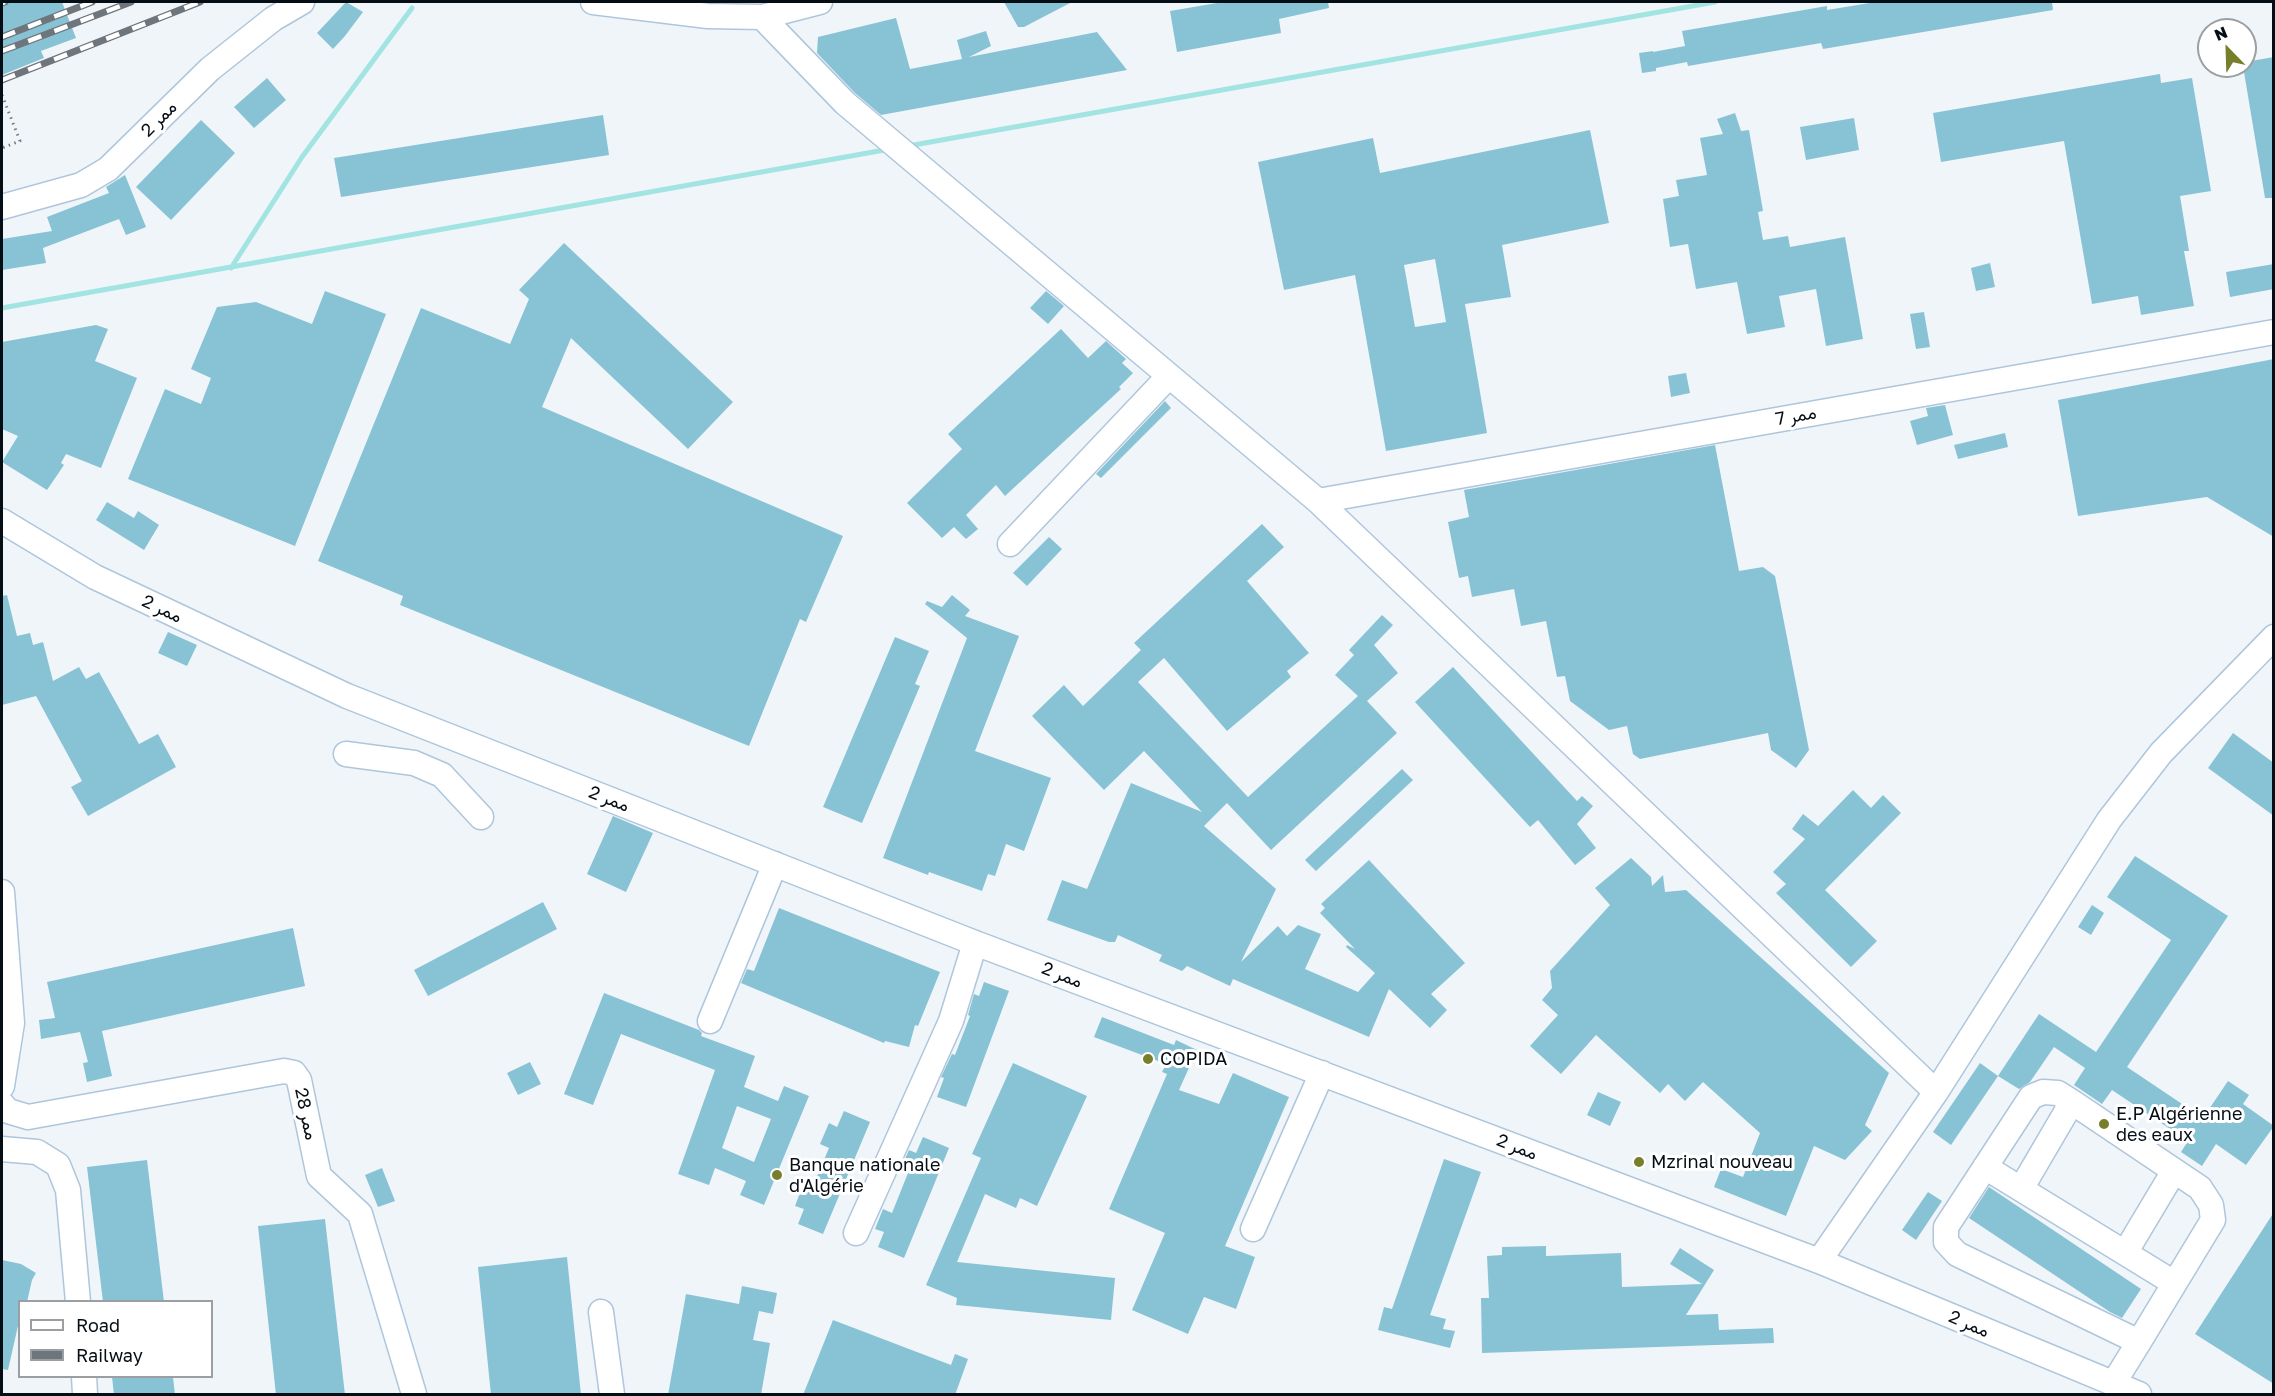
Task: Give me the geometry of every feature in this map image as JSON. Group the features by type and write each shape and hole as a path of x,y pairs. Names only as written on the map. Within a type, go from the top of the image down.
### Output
{"lane":[{"name":"ممر 2","path":"2,207 81,185 108,169 210,69 273,19 302,2"},
{"path":"593,2 708,16 762,17 820,2"},
{"path":"762,17 844,103 1318,501 1936,1092"},
{"name":"ممر 7","path":"1318,501 2274,332"},
{"path":"1010,544 1169,376"},
{"name":"ممر 2","path":"2,521 95,577 347,696 975,943 1819,1261 2139,1395"},
{"path":"1819,1261 1936,1092 2109,820 2161,753 2274,637"},
{"path":"414,763 423,726"},
{"path":"346,754 414,763 442,775 481,817"},
{"path":"710,1021 774,864"},
{"path":"2,892 12,1023 2,1086"},
{"path":"856,1233 951,1022 975,943"},
{"name":"ممر 28","path":"2,1104 8,1110 28,1117 284,1071 294,1073 299,1080 319,1176 360,1214 414,1395"},
{"path":"1253,1229 1322,1073"},
{"path":"2113,1384 2139,1342 2174,1283 2213,1220 2211,1205 2200,1188 2058,1093 2043,1092 2031,1097 1946,1227 1946,1242 1958,1254 2139,1342"},
{"path":"2021,1190 2072,1102"},
{"path":"2,1149 37,1152 58,1166 68,1190 78,1300"},
{"path":"1985,1167 2174,1283"},
{"path":"2125,1253 2174,1171"},
{"path":"601,1312 612,1395"},
{"path":"84,1378 85,1395"}],"path":[{"path":"2,95 20,141 2,148"}],"building":[{"path":"10,2 62,2 76,38 41,51 44,58 2,75 2,5"},
{"path":"346,2 363,12 333,49 317,33"},
{"path":"1004,2 1072,2 1024,27 1018,27"},
{"path":"1223,2 1328,2 1329,8 1279,19 1281,33 1177,52 1170,11"},
{"path":"1876,2 2052,2 2053,10 1823,49 1821,43 1688,66 1687,62 1642,73 1639,53 1685,46 1682,31 1827,6 1827,10"},
{"path":"896,18 910,69 962,59 957,40 986,31 991,46 969,57 1097,32 1127,70 881,115 855,93 817,53 818,37"},
{"path":"2274,57 2274,198 2265,198 2245,78 2257,78 2257,60"},
{"path":"2160,74 2161,83 2192,78 2211,191 2180,196 2189,251 2184,251 2194,306 2141,315 2138,296 2092,304 2064,141 1941,162 1933,113"},
{"path":"267,78 286,100 254,128 234,107"},
{"path":"1735,113 1741,131 1749,130 1763,211 1758,212 1763,240 1788,236 1790,247 1845,237 1863,339 1826,346 1816,289 1779,296 1785,327 1747,334 1737,282 1696,289 1688,244 1670,247 1663,199 1679,196 1676,180 1707,175 1700,138 1723,134 1717,119"},
{"path":"603,115 609,155 341,197 334,158"},
{"path":"1854,118 1859,150 1806,160 1800,127"},
{"path":"201,120 235,153 171,220 136,187"},
{"path":"1590,130 1609,223 1502,245 1511,297 1465,304 1487,433 1386,451 1355,275 1284,290 1258,162 1373,138 1380,173","holes":["1435,259 1446,322 1415,327 1404,265"]},
{"path":"125,175 146,227 126,235 119,219 43,248 46,263 2,270 2,239 52,231 47,217 109,193 106,187"},
{"path":"564,243 733,402 688,449 571,338 542,407 843,536 806,622 800,619 749,746 400,605 403,596 318,561 421,308 510,344 529,299 519,290"},
{"path":"1990,263 1995,287 1976,291 1971,268"},
{"path":"2274,264 2274,289 2230,297 2226,272"},
{"path":"325,291 386,314 295,546 128,479 165,389 201,404 211,378 191,369 217,307 256,302 312,324"},
{"path":"1046,291 1064,306 1048,324 1030,308"},
{"path":"1924,312 1930,347 1916,349 1910,314"},
{"path":"96,325 108,329 95,361 137,378 101,468 66,454 61,463 64,465 47,490 2,462 18,436 2,429 2,342"},
{"path":"1061,329 1088,358 1106,341 1126,359 1122,363 1133,373 1119,387 1121,389 1005,496 996,485 966,515 978,529 966,539 954,527 942,538 907,503 962,449 948,434"},
{"path":"2274,359 2274,537 2207,497 2078,516 2058,400"},
{"path":"1686,373 1690,393 1671,397 1668,376"},
{"path":"1165,401 1171,408 1101,478 1096,474"},
{"path":"1945,405 1953,435 1917,445 1910,421 1928,416 1926,408"},
{"path":"2005,433 2008,447 1958,459 1954,445"},
{"path":"1715,445 1739,571 1763,567 1775,576 1809,750 1796,768 1771,750 1768,733 1640,759 1633,754 1627,726 1609,730 1570,701 1565,676 1557,677 1546,621 1521,626 1514,589 1472,597 1468,576 1459,578 1448,522 1469,517 1464,490"},
{"path":"107,502 134,518 138,511 159,525 144,550 96,520"},
{"path":"1262,524 1284,547 1247,581 1309,653 1287,671 1291,677 1227,731 1164,658 1138,682 1248,797 1358,696 1335,675 1354,655 1349,650 1382,615 1393,625 1374,645 1398,673 1367,701 1397,733 1271,850 1227,803 1204,826 1276,889 1241,962 1278,926 1287,936 1298,925 1321,934 1305,969 1358,992 1375,973 1346,947 1347,945 1355,949 1320,913 1325,908 1321,904 1369,860 1465,963 1431,994 1447,1010 1430,1028 1389,989 1369,1037 1233,979 1230,986 1187,966 1182,971 1159,961 1162,955 1118,935 1115,942 1109,942 1047,920 1062,880 1087,889 1131,783 1202,812 1144,751 1104,790 1032,716 1064,685 1083,706 1141,650 1134,643"},
{"path":"1049,537 1062,549 1027,586 1013,573"},
{"path":"7,595 17,636 30,633 33,645 43,642 53,681 79,667 86,679 99,672 139,744 158,734 176,767 88,816 71,787 82,781 36,696 2,705 2,596"},
{"path":"952,595 970,610 965,616 1019,636 975,751 1051,778 1024,851 1006,844 995,876 988,874 982,891 929,872 928,875 883,858 967,638 925,604 927,601 942,607"},
{"path":"168,632 197,645 187,666 158,653"},
{"path":"895,637 929,651 915,684 920,686 862,823 823,807"},
{"path":"1453,667 1577,801 1582,796 1593,806 1577,824 1596,848 1575,865 1538,820 1530,827 1415,702"},
{"path":"2233,733 2274,763 2274,816 2208,768"},
{"path":"1402,769 1413,780 1316,871 1305,860"},
{"path":"1853,790 1871,808 1883,795 1901,813 1825,890 1877,941 1851,967 1776,893 1786,884 1773,872 1805,839 1792,829 1803,814 1818,826"},
{"path":"613,816 653,833 626,892 587,874"},
{"path":"2135,856 2228,916 2127,1067 2203,1118 2228,1081 2249,1095 2243,1104 2274,1126 2246,1165 2216,1144 2202,1166 2181,1152 2188,1141 2112,1090 2102,1104 2074,1085 2085,1068 2054,1047 2030,1082 2019,1089 1998,1076 2039,1014 2096,1052 2171,940 2107,897"},
{"path":"1631,858 1651,877 1652,886 1663,875 1665,892 1686,890 1889,1073 1865,1125 1872,1131 1845,1160 1814,1146 1786,1216 1714,1187 1721,1169 1743,1177 1760,1133 1703,1082 1685,1101 1668,1084 1660,1093 1596,1035 1561,1074 1530,1046 1558,1015 1542,1000 1552,988 1550,971 1610,905 1595,888"},
{"path":"543,902 557,929 428,996 414,970"},
{"path":"2092,905 2104,913 2091,935 2078,927"},
{"path":"779,908 940,972 918,1026 915,1025 909,1047 885,1041 884,1043 741,983 747,969 754,971"},
{"path":"293,928 305,986 102,1031 112,1076 87,1082 83,1063 88,1062 80,1032 41,1039 39,1020 55,1018 47,982"},
{"path":"984,982 1009,991 966,1107 937,1097 944,1078 941,1077 952,1054 955,1055 970,1016 968,1015 974,994 979,996"},
{"path":"604,993 699,1030 702,1033 701,1036 755,1056 744,1087 778,1101 784,1086 809,1096 764,1205 740,1195 746,1181 715,1168 709,1185 678,1174 715,1070 621,1034 593,1105 564,1094","holes":["737,1106 771,1119 754,1162 722,1148"]},
{"path":"1102,1017 1174,1045 1176,1040 1197,1050 1179,1090 1219,1104 1233,1073 1289,1097 1225,1246 1255,1257 1236,1309 1204,1297 1188,1334 1132,1310 1165,1233 1109,1209 1167,1074 1162,1072 1166,1064 1094,1037"},
{"path":"530,1062 541,1084 518,1095 507,1073"},
{"path":"1013,1063 1087,1096 1037,1206 1020,1198 1016,1208 985,1194 957,1262 1115,1278 1111,1320 956,1305 957,1298 926,1285 981,1158 972,1154"},
{"path":"1980,1063 1998,1076 1951,1145 1933,1132"},
{"path":"1598,1092 1621,1102 1610,1126 1587,1115"},
{"path":"844,1111 870,1122 823,1234 798,1224 804,1209 795,1206 804,1182 813,1186 829,1148 820,1144 829,1123 837,1127"},
{"path":"923,1137 949,1148 904,1258 878,1247 884,1232 875,1229 883,1209 892,1213 908,1173 900,1170 909,1150 916,1153"},
{"path":"1444,1159 1481,1172 1430,1315 1446,1319 1443,1329 1455,1331 1450,1348 1378,1330 1384,1307 1392,1309"},
{"path":"147,1160 164,1300 103,1300 87,1167"},
{"path":"382,1168 395,1201 378,1207 365,1175"},
{"path":"1989,1187 2141,1289 2122,1318 1969,1218"},
{"path":"1928,1192 1942,1201 1916,1240 1902,1230"},
{"path":"2274,1212 2274,1384 2195,1334"},
{"path":"325,1219 345,1395 276,1395 258,1226"},
{"path":"1546,1246 1546,1256 1621,1253 1622,1287 1702,1284 1670,1264 1680,1248 1714,1270 1686,1315 1718,1314 1719,1330 1773,1328 1774,1343 1482,1353 1481,1298 1489,1298 1487,1256 1502,1255 1502,1247"},
{"path":"567,1257 581,1395 491,1395 478,1267"},
{"path":"2,1260 21,1264 36,1273 27,1300 18,1300 18,1326 8,1370 2,1369"},
{"path":"742,1286 777,1293 773,1314 759,1311 753,1340 770,1343 761,1395 668,1395 686,1294 739,1304"},
{"path":"833,1320 951,1365 955,1354 968,1359 955,1395 803,1395"},
{"path":"112,1378 173,1378 175,1395 114,1395"}],"waterway":[{"path":"908,146 1715,2"},
{"path":"231,268 302,157 412,8"},
{"path":"2,308 890,149"}],"railway":[{"path":"2,37 92,2"},
{"path":"2,51 131,2"},
{"path":"2,80 200,2"}],"place":[{"name":"COPIDA","path":"1148,1059"},
{"name":"E.P Algérienne des eaux","path":"2104,1124"},
{"name":"Mzrinal nouveau","path":"1639,1162"},
{"name":"Banque nationale d'Algérie","path":"777,1175"}]}
